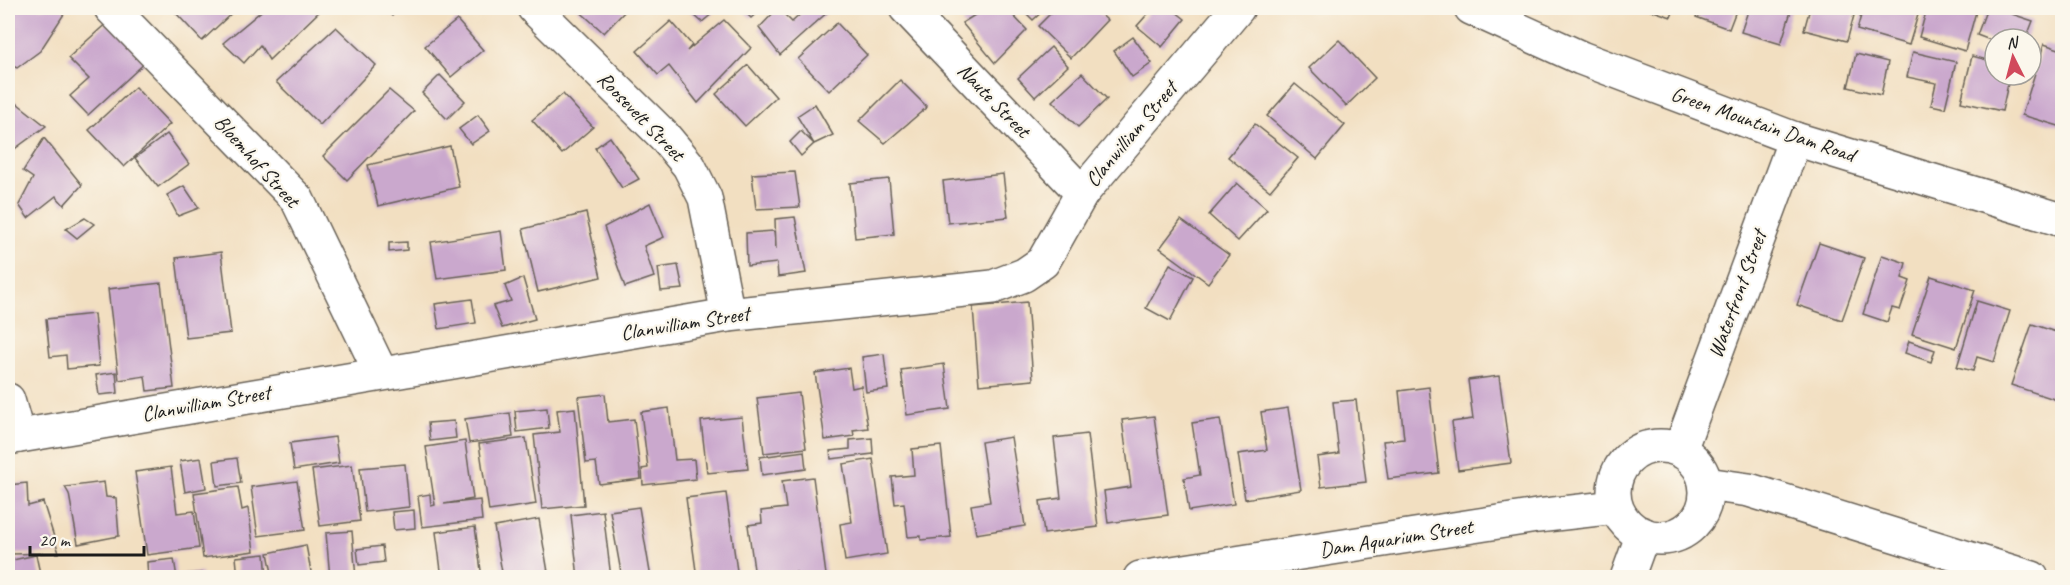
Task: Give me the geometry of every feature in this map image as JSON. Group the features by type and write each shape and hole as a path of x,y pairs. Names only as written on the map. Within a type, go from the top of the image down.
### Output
{"street":[{"name":"Bloemhof Street","path":"111,8 297,199 381,373"},
{"name":"Roosevelt Street","path":"534,8 664,136 689,166 705,198 728,315"},
{"name":"Naute Street","path":"906,8 1082,193"},
{"name":"Clanwilliam Street","path":"13,437 728,315 993,287 1024,275 1043,262 1082,193 1238,8"},
{"name":"Green Mountain Dam Road","path":"1471,8 1581,58 1795,139 2062,220"},
{"name":"Waterfront Street","path":"1680,450 1795,139"},
{"path":"8,400 13,437"},
{"path":"1664,446 1680,450 1692,458 1701,470 1706,484 1706,499 1701,513 1692,525 1680,534 1665,538 1649,537 1635,531 1624,521 1616,507 1614,493 1616,477 1623,464 1635,453 1649,447 1664,446"},
{"path":"1706,484 1749,490 2032,578"},
{"name":"Dam Aquarium Street","path":"1140,578 1537,516 1616,507"},
{"path":"1627,578 1643,534"}],"building":[{"path":"8,8 62,8 66,11 40,51 17,68 8,64"},
{"path":"179,8 237,8 202,41 175,12"},
{"path":"265,8 323,8 269,60 260,45 244,63 223,43"},
{"path":"383,8 399,8 392,16"},
{"path":"449,8 468,8 463,16"},
{"path":"576,8 628,8 604,33"},
{"path":"686,8 719,8 702,22"},
{"path":"741,8 762,8 751,18"},
{"path":"778,8 792,22 807,8 832,8 780,55 759,28"},
{"path":"986,8 1006,8 1027,30 995,63 962,23"},
{"path":"1021,8 1046,8 1033,20"},
{"path":"1056,8 1094,8 1107,20 1071,58 1038,26"},
{"path":"1153,8 1171,8 1185,19 1162,47 1137,26"},
{"path":"1645,8 1675,8 1671,17"},
{"path":"1699,8 1737,8 1729,29 1696,17"},
{"path":"1749,8 1792,8 1781,44 1741,32"},
{"path":"1810,8 1856,8 1847,41 1804,30"},
{"path":"1863,8 1920,8 1909,45 1857,30"},
{"path":"1927,8 1977,8 1965,51 1919,37"},
{"path":"1987,8 1994,8 2033,21 2031,27 1983,27 1983,37 1977,35"},
{"path":"2014,8 2035,8 2034,14"},
{"path":"111,19 148,60 88,115 70,96 89,79 68,58"},
{"path":"457,20 483,50 451,77 425,46"},
{"path":"724,20 751,48 698,103 669,66 658,75 637,51 671,21 692,45 687,51"},
{"path":"837,23 867,55 829,91 798,59"},
{"path":"336,27 376,65 320,125 276,82"},
{"path":"1133,37 1152,63 1132,77 1114,51"},
{"path":"1339,40 1375,78 1346,106 1309,68"},
{"path":"2044,44 2062,50 2062,127 2022,115 2031,87 2043,87"},
{"path":"1051,47 1068,66 1035,97 1018,78"},
{"path":"1913,52 1956,62 1945,108 1931,105 1936,83 1907,77"},
{"path":"1856,54 1888,62 1881,95 1848,87"},
{"path":"1972,56 1983,59 1983,87 2007,87 2002,111 1961,102"},
{"path":"748,65 776,97 745,126 716,94"},
{"path":"1082,73 1107,99 1078,127 1052,101"},
{"path":"440,75 465,101 447,119 422,93"},
{"path":"900,80 927,107 885,143 859,121"},
{"path":"1295,84 1345,125 1317,159 1267,116"},
{"path":"135,87 170,124 124,167 89,130"},
{"path":"389,90 414,111 347,180 323,156"},
{"path":"563,94 593,127 562,154 532,120"},
{"path":"8,98 46,126 9,153"},
{"path":"815,104 833,135 814,144 797,116"},
{"path":"478,115 490,131 471,144 459,129"},
{"path":"1255,124 1298,158 1270,191 1228,157"},
{"path":"801,131 814,144 801,156 790,142"},
{"path":"167,134 189,164 158,187 135,158"},
{"path":"610,137 639,179 622,188 595,148"},
{"path":"44,138 82,185 64,205 56,196 28,218 19,205 33,178 23,171"},
{"path":"450,146 459,187 378,206 368,165"},
{"path":"795,172 800,207 756,209 752,174"},
{"path":"1003,174 1008,217 948,223 943,181"},
{"path":"889,179 894,234 855,238 850,183"},
{"path":"1237,183 1267,209 1238,241 1209,215"},
{"path":"184,186 199,208 178,216 167,195"},
{"path":"650,203 664,237 644,246 654,277 625,287 604,227"},
{"path":"586,213 601,277 538,292 523,229"},
{"path":"795,217 806,273 778,277 777,263 747,266 746,233 774,231 776,250 775,219"},
{"path":"85,218 94,224 77,238 66,229"},
{"path":"1181,220 1229,255 1208,283 1160,248"},
{"path":"501,231 506,270 437,279 431,242"},
{"path":"407,242 407,250 389,252 389,243"},
{"path":"1819,243 1864,258 1842,320 1797,305"},
{"path":"221,252 231,333 186,338 176,258"},
{"path":"1882,255 1906,263 1902,278 1910,281 1900,310 1892,308 1887,322 1863,314"},
{"path":"1170,264 1193,277 1170,321 1146,308"},
{"path":"678,265 683,289 661,291 658,268"},
{"path":"1931,276 1975,290 1956,348 1912,334"},
{"path":"523,278 535,319 502,328 493,306 511,301 505,286"},
{"path":"161,283 174,388 147,391 145,376 119,380 108,289"},
{"path":"472,299 476,323 439,329 435,304"},
{"path":"1977,301 2010,311 1994,362 1977,357 1973,371 1957,367"},
{"path":"1027,302 1033,380 979,385 973,307"},
{"path":"94,314 99,366 67,369 66,355 50,357 46,319"},
{"path":"2032,324 2062,334 2062,381 2057,400 2011,385"},
{"path":"1909,341 1935,350 1931,362 1905,353"},
{"path":"884,354 888,389 866,392 862,357"},
{"path":"944,364 950,409 907,415 901,370"},
{"path":"849,368 852,388 861,386 868,428 853,430 854,436 825,440 815,373"},
{"path":"116,372 118,393 99,395 96,375"},
{"path":"1499,376 1511,463 1458,470 1452,422 1473,419 1468,380"},
{"path":"1429,387 1439,473 1388,479 1383,441 1404,439 1399,391"},
{"path":"799,393 806,448 764,453 757,398"},
{"path":"605,394 608,422 634,419 641,479 599,484 596,462 586,463 578,397"},
{"path":"1356,400 1366,482 1321,487 1317,457 1339,454 1333,402"},
{"path":"547,408 549,428 517,432 515,411"},
{"path":"575,408 584,505 542,509 534,435 560,432 557,410"},
{"path":"669,408 675,460 694,459 696,479 643,485 642,469 648,468 641,412"},
{"path":"1288,408 1301,490 1245,499 1238,454 1267,450 1261,412"},
{"path":"510,413 513,437 469,443 465,419"},
{"path":"1154,416 1168,515 1108,523 1104,491 1131,487 1122,420"},
{"path":"742,417 748,469 707,473 701,421"},
{"path":"1220,419 1234,504 1189,511 1184,478 1200,475 1192,423"},
{"path":"454,421 456,438 430,441 428,423"},
{"path":"1087,434 1098,527 1044,534 1040,501 1061,498 1054,438"},
{"path":"335,437 339,463 294,470 290,443"},
{"path":"1011,437 1025,526 976,534 971,505 990,502 981,442"},
{"path":"526,438 536,504 489,511 479,444"},
{"path":"872,438 873,454 831,459 830,451 850,449 850,440"},
{"path":"465,441 473,499 444,504 480,500 482,520 422,527 418,496 430,494 431,506 435,505 426,447"},
{"path":"941,446 951,537 921,540 921,536 908,537 904,503 895,504 892,477 914,475 912,449"},
{"path":"804,451 806,469 762,475 760,457"},
{"path":"201,458 206,488 185,492 180,461"},
{"path":"237,458 241,483 217,486 214,461"},
{"path":"873,459 887,554 845,561 840,524 852,522 843,464"},
{"path":"405,464 409,507 365,512 360,468"},
{"path":"352,465 360,521 320,526 312,470"},
{"path":"171,467 177,513 194,511 199,548 147,555 135,472"},
{"path":"813,477 826,575 798,578 796,572 755,577 748,525 762,523 761,511 786,508 782,481"},
{"path":"297,481 305,530 258,536 251,487"},
{"path":"104,482 106,497 116,498 119,536 78,544 69,494 65,487"},
{"path":"27,483 28,506 43,502 59,553 10,554 8,485"},
{"path":"238,487 242,510 248,508 254,551 203,558 194,493"},
{"path":"726,493 738,578 697,578 686,498"},
{"path":"639,507 651,578 622,578 610,511"},
{"path":"414,510 415,528 394,530 392,512"},
{"path":"603,511 611,578 578,578 571,515"},
{"path":"539,519 549,578 503,578 494,527"},
{"path":"475,527 482,578 442,578 436,532"},
{"path":"352,531 356,578 330,578 326,533"},
{"path":"306,545 312,577 273,578 268,553"},
{"path":"382,546 384,562 359,565 357,549"},
{"path":"265,554 267,578 238,578 236,557"},
{"path":"36,555 41,578 8,578 8,561"},
{"path":"174,559 177,578 148,578 147,562"},
{"path":"202,573 202,578 181,578 181,574"}]}
